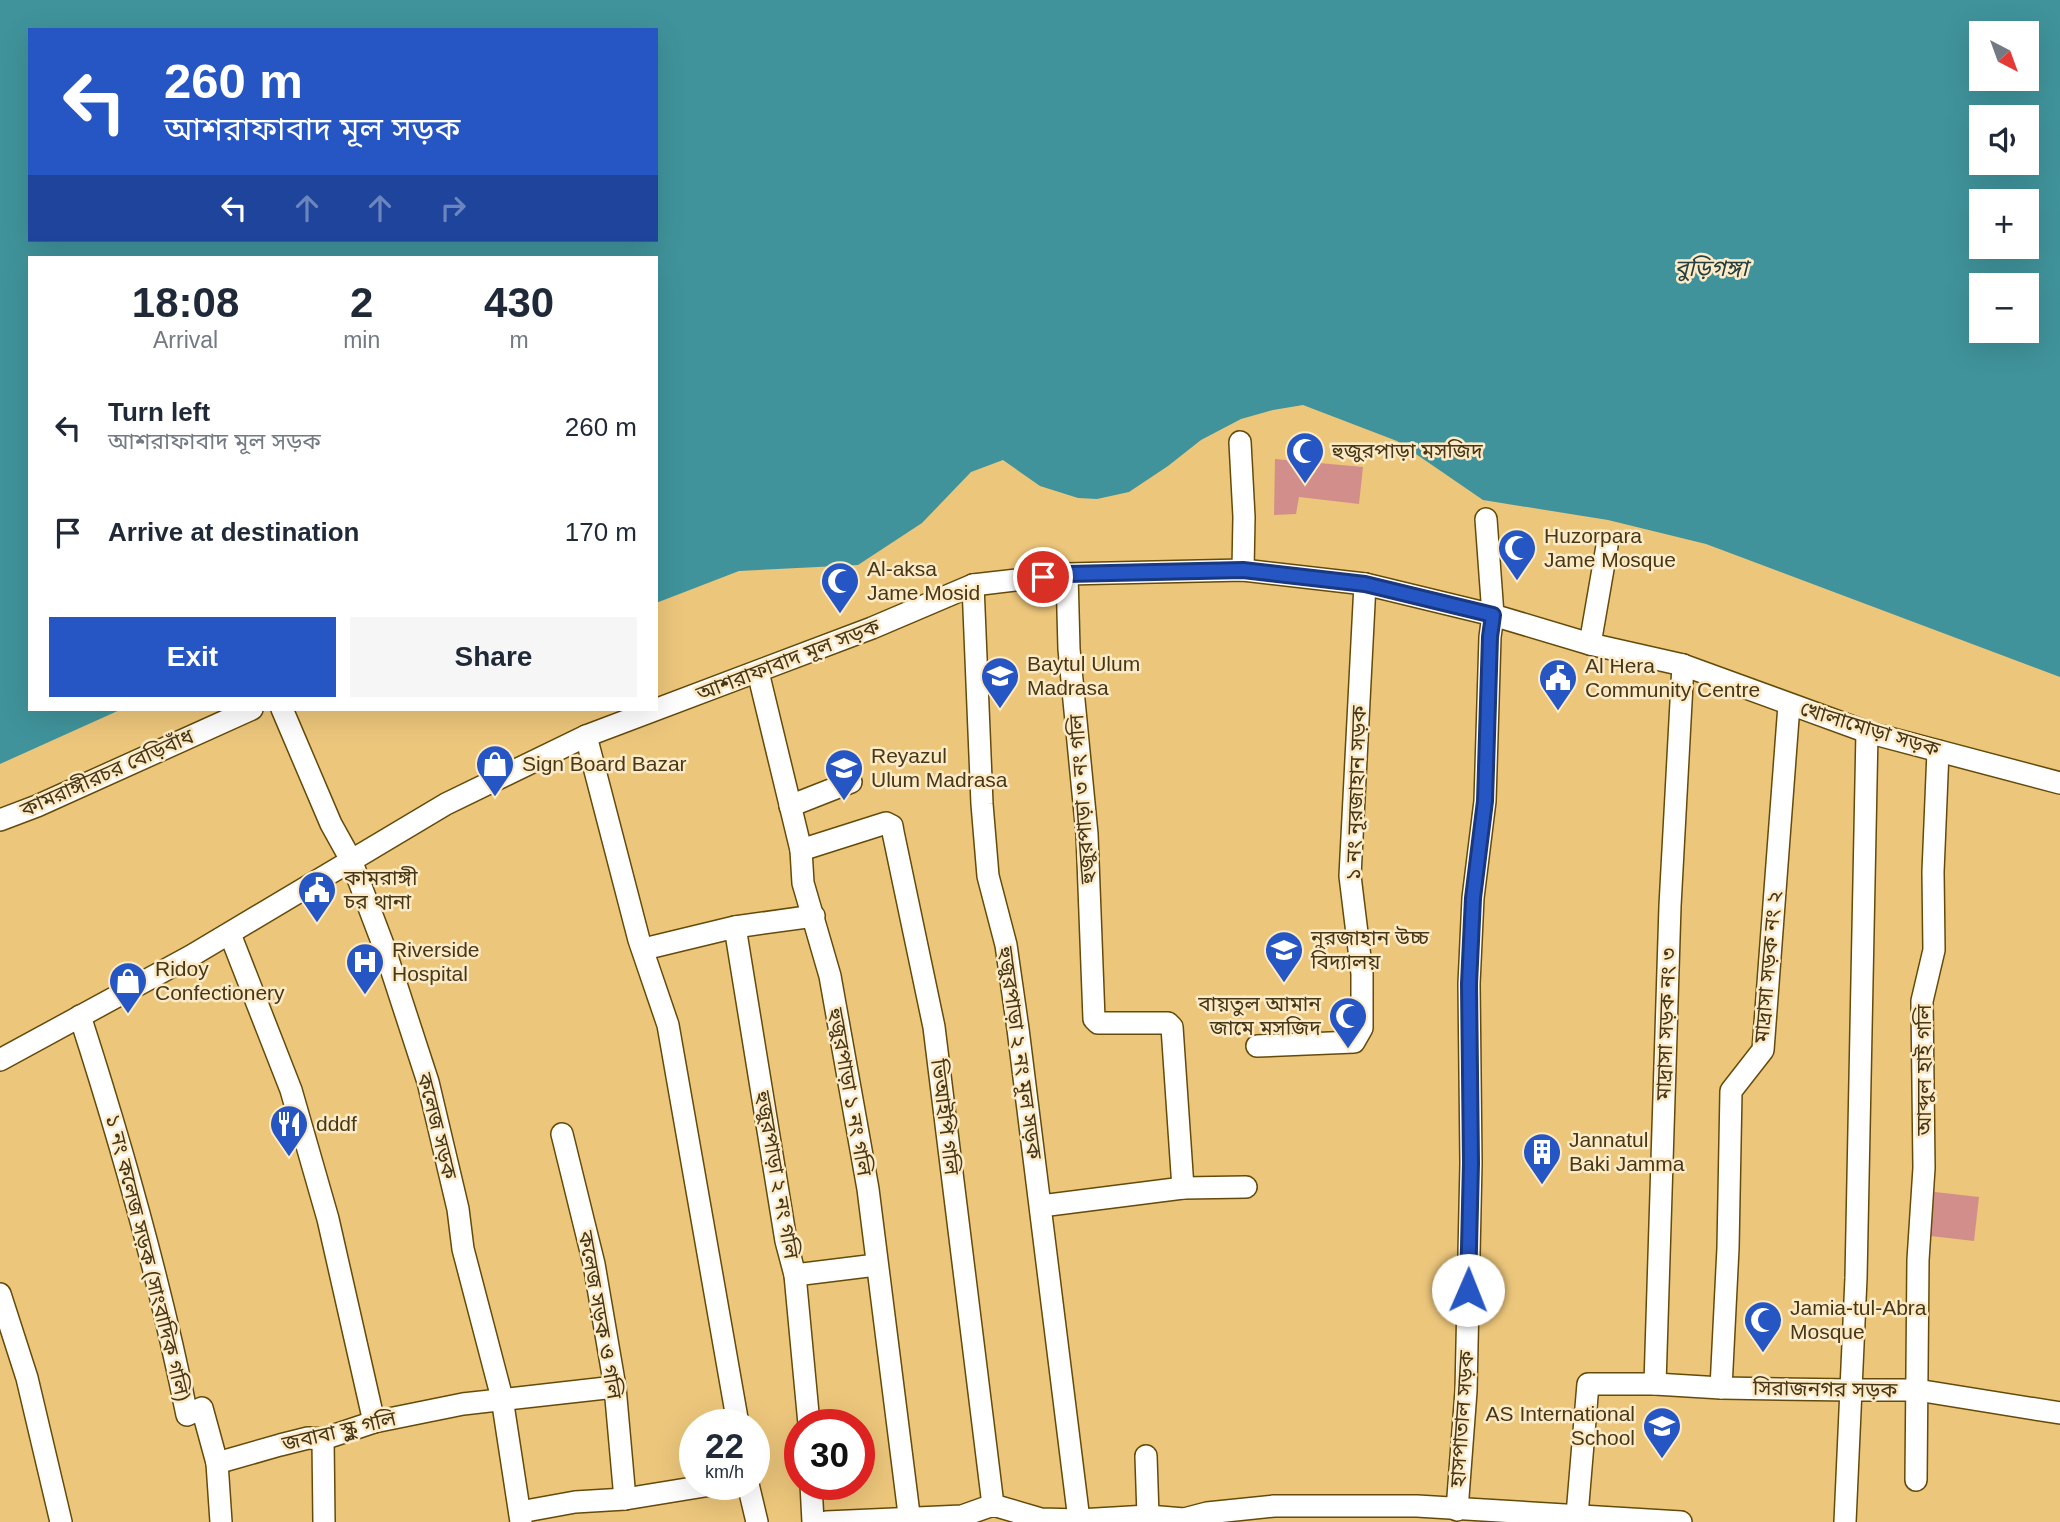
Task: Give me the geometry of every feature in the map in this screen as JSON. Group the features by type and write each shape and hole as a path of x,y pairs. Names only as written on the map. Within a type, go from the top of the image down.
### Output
{"street":[{"path":"1240,442 1244,517 1243,570"},
{"name":"হাসপাতাল সড়ক","path":"1457,1510 1466,1391 1471,1163 1469,984 1473,898 1485,801 1493,615 1486,519"},
{"path":"1591,644 1607,546"},
{"name":"আশরাফাবাদ মূল সড়ক","path":"658,709 872,628 973,585 1067,574 1243,570 1365,584 1493,615 1591,644 1683,665"},
{"name":"হুজুরপাড়া ৩ নং গলি","path":"1067,574 1069,649 1087,834 1094,1019 1098,1023 1168,1023 1172,1027 1183,1188"},
{"name":"১ নং নূরজাহান সড়ক","path":"1257,1046 1354,1042 1362,1028 1362,974 1350,876 1365,584"},
{"name":"হুজুরপাড়া ২ নং মূল সড়ক","path":"973,585 982,804 988,876 1006,945 1079,1520"},
{"name":"খোলামোড়া সড়ক","path":"1683,665 1867,732 2060,783"},
{"name":"মাদ্রাসা সড়ক নং ৩","path":"1655,1384 1670,906 1683,665"},
{"name":"হুজুরপাড়া ১ নং গলি","path":"758,672 801,850 803,883 832,989 868,1189 909,1521"},
{"name":"মাদ্রাসা সড়ক নং ২","path":"1721,1388 1731,1091 1763,1050 1789,705"},
{"name":"কামরাঙ্গীরচর বেড়িবাঁধ","path":"0,820 248,711"},
{"name":"কলেজ সড়ক","path":"283,711 331,824 352,860 428,1082 458,1209 463,1249 502,1398 521,1517"},
{"name":"আশরাফাবাদ মূল সড়ক","path":"0,1060 191,956 446,804 586,736 653,711"},
{"path":"1845,1522 1856,1278 1867,732"},
{"path":"586,736 639,940 668,1025 735,1409"},
{"name":"আব্দুল হাই গলি","path":"1916,1480 1918,1260 1924,1168 1922,1001 1934,950 1933,872 1938,751"},
{"path":"790,806 851,782"},
{"name":"ভিআইপি গলি","path":"801,850 886,823 891,826 893,832 934,1027 993,1504"},
{"path":"644,949 735,927 814,916"},
{"name":"হুজুরপাড়া ২ নং গলি","path":"735,927 786,1241 794,1275 807,1409"},
{"path":"230,933 291,1090 328,1219 374,1422"},
{"name":"১ নং কলেজ সড়ক (সাংবাদিক গলি)","path":"80,1016 112,1119 158,1287 187,1415 202,1408 217,1463 221,1522"},
{"name":"কলেজ সড়ক ও গলি","path":"562,1134 593,1264 615,1387 625,1499"},
{"path":"1041,1206 1183,1188 1246,1187"},
{"path":"794,1275 876,1265"},
{"path":"0,1294 27,1378 61,1522"},
{"name":"সিরাজনগর সড়ক","path":"1582,1517 1588,1384 1917,1390 2060,1413"},
{"name":"জবাবা স্কুল গলি","path":"217,1463 308,1438 323,1439 374,1422 463,1404 615,1387"},
{"path":"323,1439 324,1522"},
{"path":"1146,1456 1148,1516"},
{"path":"521,1517 577,1512 625,1499 679,1490"},
{"path":"752,1500 757,1522"},
{"path":"812,1500 813,1522"},
{"path":"837,1521 962,1519 993,1504 1041,1520 1326,1514 1417,1506 1503,1517 1582,1517 1680,1522"}],"shaded area":[{"path":"1275,459 1363,467 1359,504 1299,497 1296,514 1274,515"},
{"path":"1926,1191 1979,1197 1974,1241 1922,1235"}],"water":[{"name":"বুড়িগঙ্গা","path":"0,0 2060,0 2060,677 1706,544 1608,520 1483,500 1397,441 1303,405 1241,419 1201,440 1129,492 1097,499 1078,498 1040,486 1003,460 971,472 922,523 858,565 739,571 658,602 658,256 28,256 28,711 118,711 0,764"}],"place":[{"name":"হুজুরপাড়া মসজিদ","path":"1305,485"},
{"name":"Huzorpara Jame Mosque","path":"1517,582"},
{"name":"Al-aksa Jame Mosid","path":"840,615"},
{"name":"Baytul Ulum Madrasa","path":"1000,710"},
{"name":"Al Hera Community Centre","path":"1558,712"},
{"name":"Sign Board Bazar","path":"495,798"},
{"name":"Reyazul Ulum Madrasa","path":"844,802"},
{"name":"কামরাঙ্গী চর থানা","path":"317,924"},
{"name":"নুরজাহান উচ্চ বিদ্যালয়","path":"1284,984"},
{"name":"Riverside Hospital","path":"365,996"},
{"name":"Ridoy Confectionery","path":"128,1015"},
{"name":"বায়তুল আমান জামে মসজিদ","path":"1348,1050"},
{"name":"dddf","path":"289,1158"},
{"name":"Jannatul Baki Jamma","path":"1542,1186"},
{"name":"Jamia-tul-Abra Mosque","path":"1763,1354"},
{"name":"AS International School","path":"1662,1460"}],"route":[{"path":"1043,577 1067,574 1243,570 1365,584 1493,615 1485,801 1473,898 1469,984 1471,1163 1468,1290"}]}
